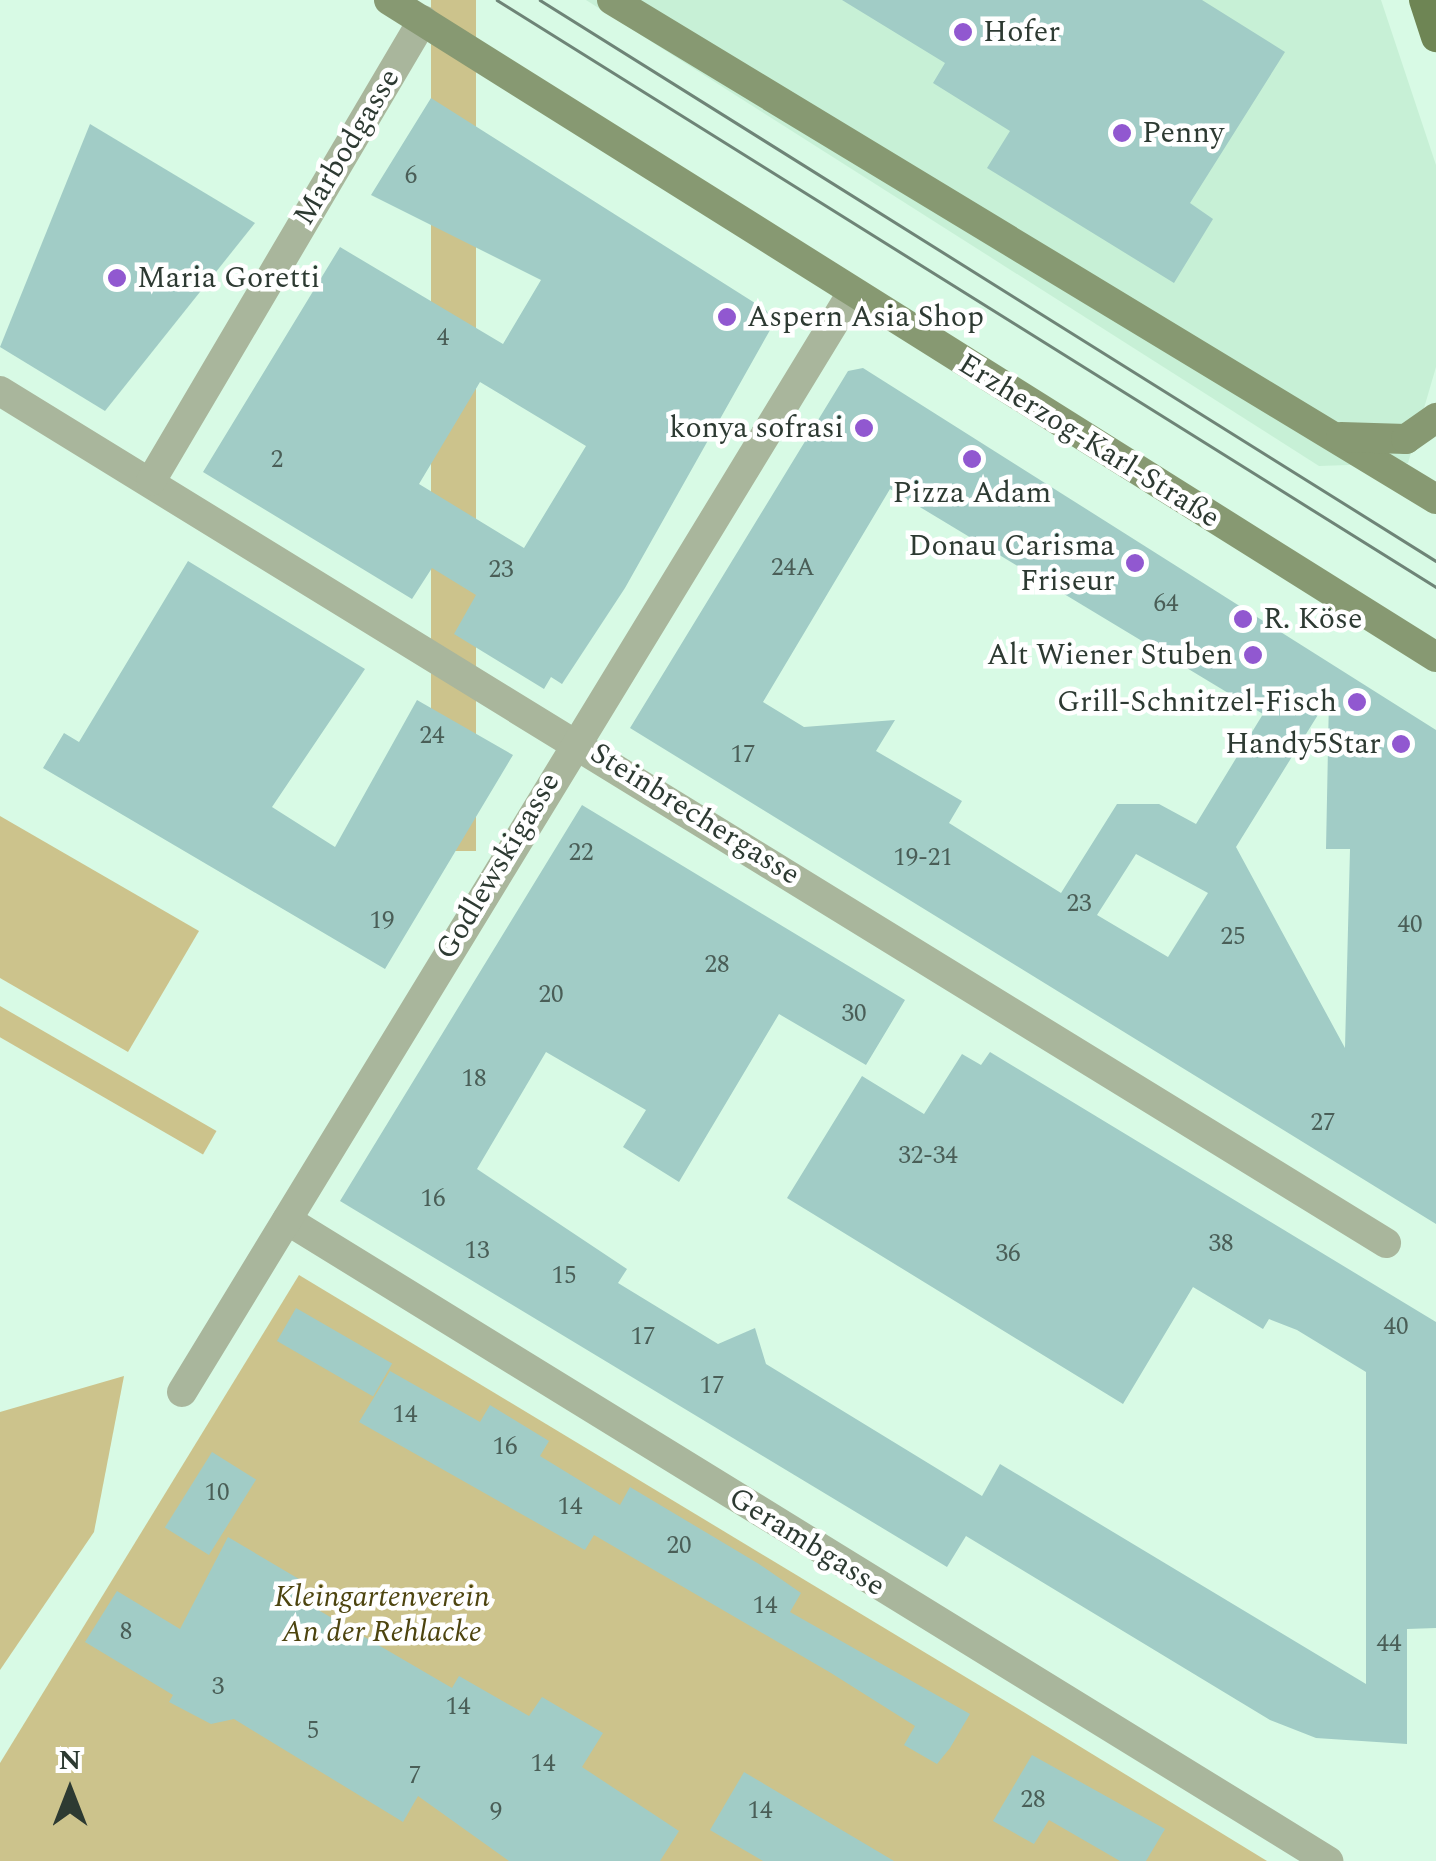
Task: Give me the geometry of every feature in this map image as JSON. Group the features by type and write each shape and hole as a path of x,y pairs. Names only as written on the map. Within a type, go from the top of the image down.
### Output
{"main road":[{"name":"Erzherzog-Karl-Straße","path":"388,0 1436,657"},
{"path":"612,0 1436,500"},
{"path":"1424,0 1436,37"},
{"path":"1328,435 1406,438 1436,418"}],"street":[{"name":"Marbodgasse","path":"151,480 423,20"},
{"name":"Godlewskigasse","path":"182,1392 573,739 852,293"},
{"name":"Steinbrechergasse","path":"0,391 573,739 1386,1242"},
{"name":"Gerambgasse","path":"287,1220 1328,1861"}],"shaded area":[{"path":"586,0 1381,0 1436,165 1436,367 1408,463 1319,466"}],"green space":[{"path":"431,0 476,0 476,851 431,851"},
{"path":"0,816 199,931 128,1052 0,978"},
{"path":"0,1006 217,1131 203,1154 0,1037"},
{"name":"Kleingartenverein An der Rehlacke","path":"299,1275 1267,1861 0,1861 0,1763"},
{"path":"124,1376 94,1532 0,1670 0,1412"}],"building":[{"name":"Penny","path":"842,0 1202,0 1285,52 1190,203 1213,219 1174,283 987,168 1010,131 933,83 945,63"},
{"path":"431,98 766,310 774,323 625,588 562,684 551,677 544,689 454,634 476,595 432,568 412,599 203,472 340,247 503,344 541,280 371,195","holes":["480,382 586,446 524,548 419,484"]},
{"name":"Maria Goretti","path":"90,124 255,223 105,411 0,347"},
{"path":"863,368 1436,730 1436,1224 630,728 848,371","holes":["890,489 1263,714 1196,824 1159,804 1117,804 1061,893 949,823 962,801 876,751 895,720 804,727 763,702","1329,697 1326,849 1350,849 1345,1048 1236,847","1136,854 1208,893 1168,957 1097,915"]},
{"path":"188,561 365,669 272,807 335,847 417,700 513,755 385,969 43,768 64,733 79,742"},
{"path":"582,805 905,1000 866,1065 779,1014 679,1182 623,1147 646,1110 546,1052 477,1169 627,1269 618,1283 718,1344 755,1328 766,1364 982,1496 1000,1464 1366,1684 1366,1372 1297,1330 1269,1319 1263,1329 1193,1287 1123,1404 787,1198 862,1076 924,1114 962,1054 981,1065 990,1052 1436,1322 1436,1628 1407,1629 1407,1744 1316,1738 1270,1720 966,1536 947,1567 340,1201"},
{"path":"296,1308 392,1364 373,1396 277,1341"},
{"path":"390,1371 480,1422 490,1405 549,1441 540,1456 620,1505 630,1487 759,1564 801,1593 790,1612 970,1714 950,1748 937,1764 904,1745 915,1726 831,1673 594,1535 585,1550 359,1422"},
{"path":"212,1452 256,1480 209,1555 165,1527"},
{"path":"228,1537 304,1582 296,1597 452,1688 459,1676 529,1716 542,1697 603,1733 582,1767 679,1831 660,1861 509,1861 418,1796 403,1822 234,1719 211,1724 169,1702 173,1695 85,1642 117,1591 180,1629"},
{"path":"1032,1755 1165,1829 1146,1861 1120,1861 1049,1820 1034,1844 993,1821"},
{"path":"744,1772 894,1861 763,1861 710,1830"}],"tram line":[{"path":"497,0 1436,587"},
{"path":"540,0 1436,561"}],"place":[{"name":"Hofer","path":"963,32"},
{"name":"Penny","path":"1122,133"},
{"name":"Maria Goretti","path":"117,278"},
{"name":"Aspern Asia Shop","path":"727,317"},
{"name":"konya sofrasi","path":"864,428"},
{"name":"Pizza Adam","path":"972,459"},
{"name":"Donau Carisma Friseur","path":"1135,563"},
{"name":"R. Köse","path":"1243,619"},
{"name":"Alt Wiener Stuben","path":"1253,655"},
{"name":"Grill-Schnitzel-Fisch","path":"1357,702"},
{"name":"Handy5Star","path":"1401,744"}]}
